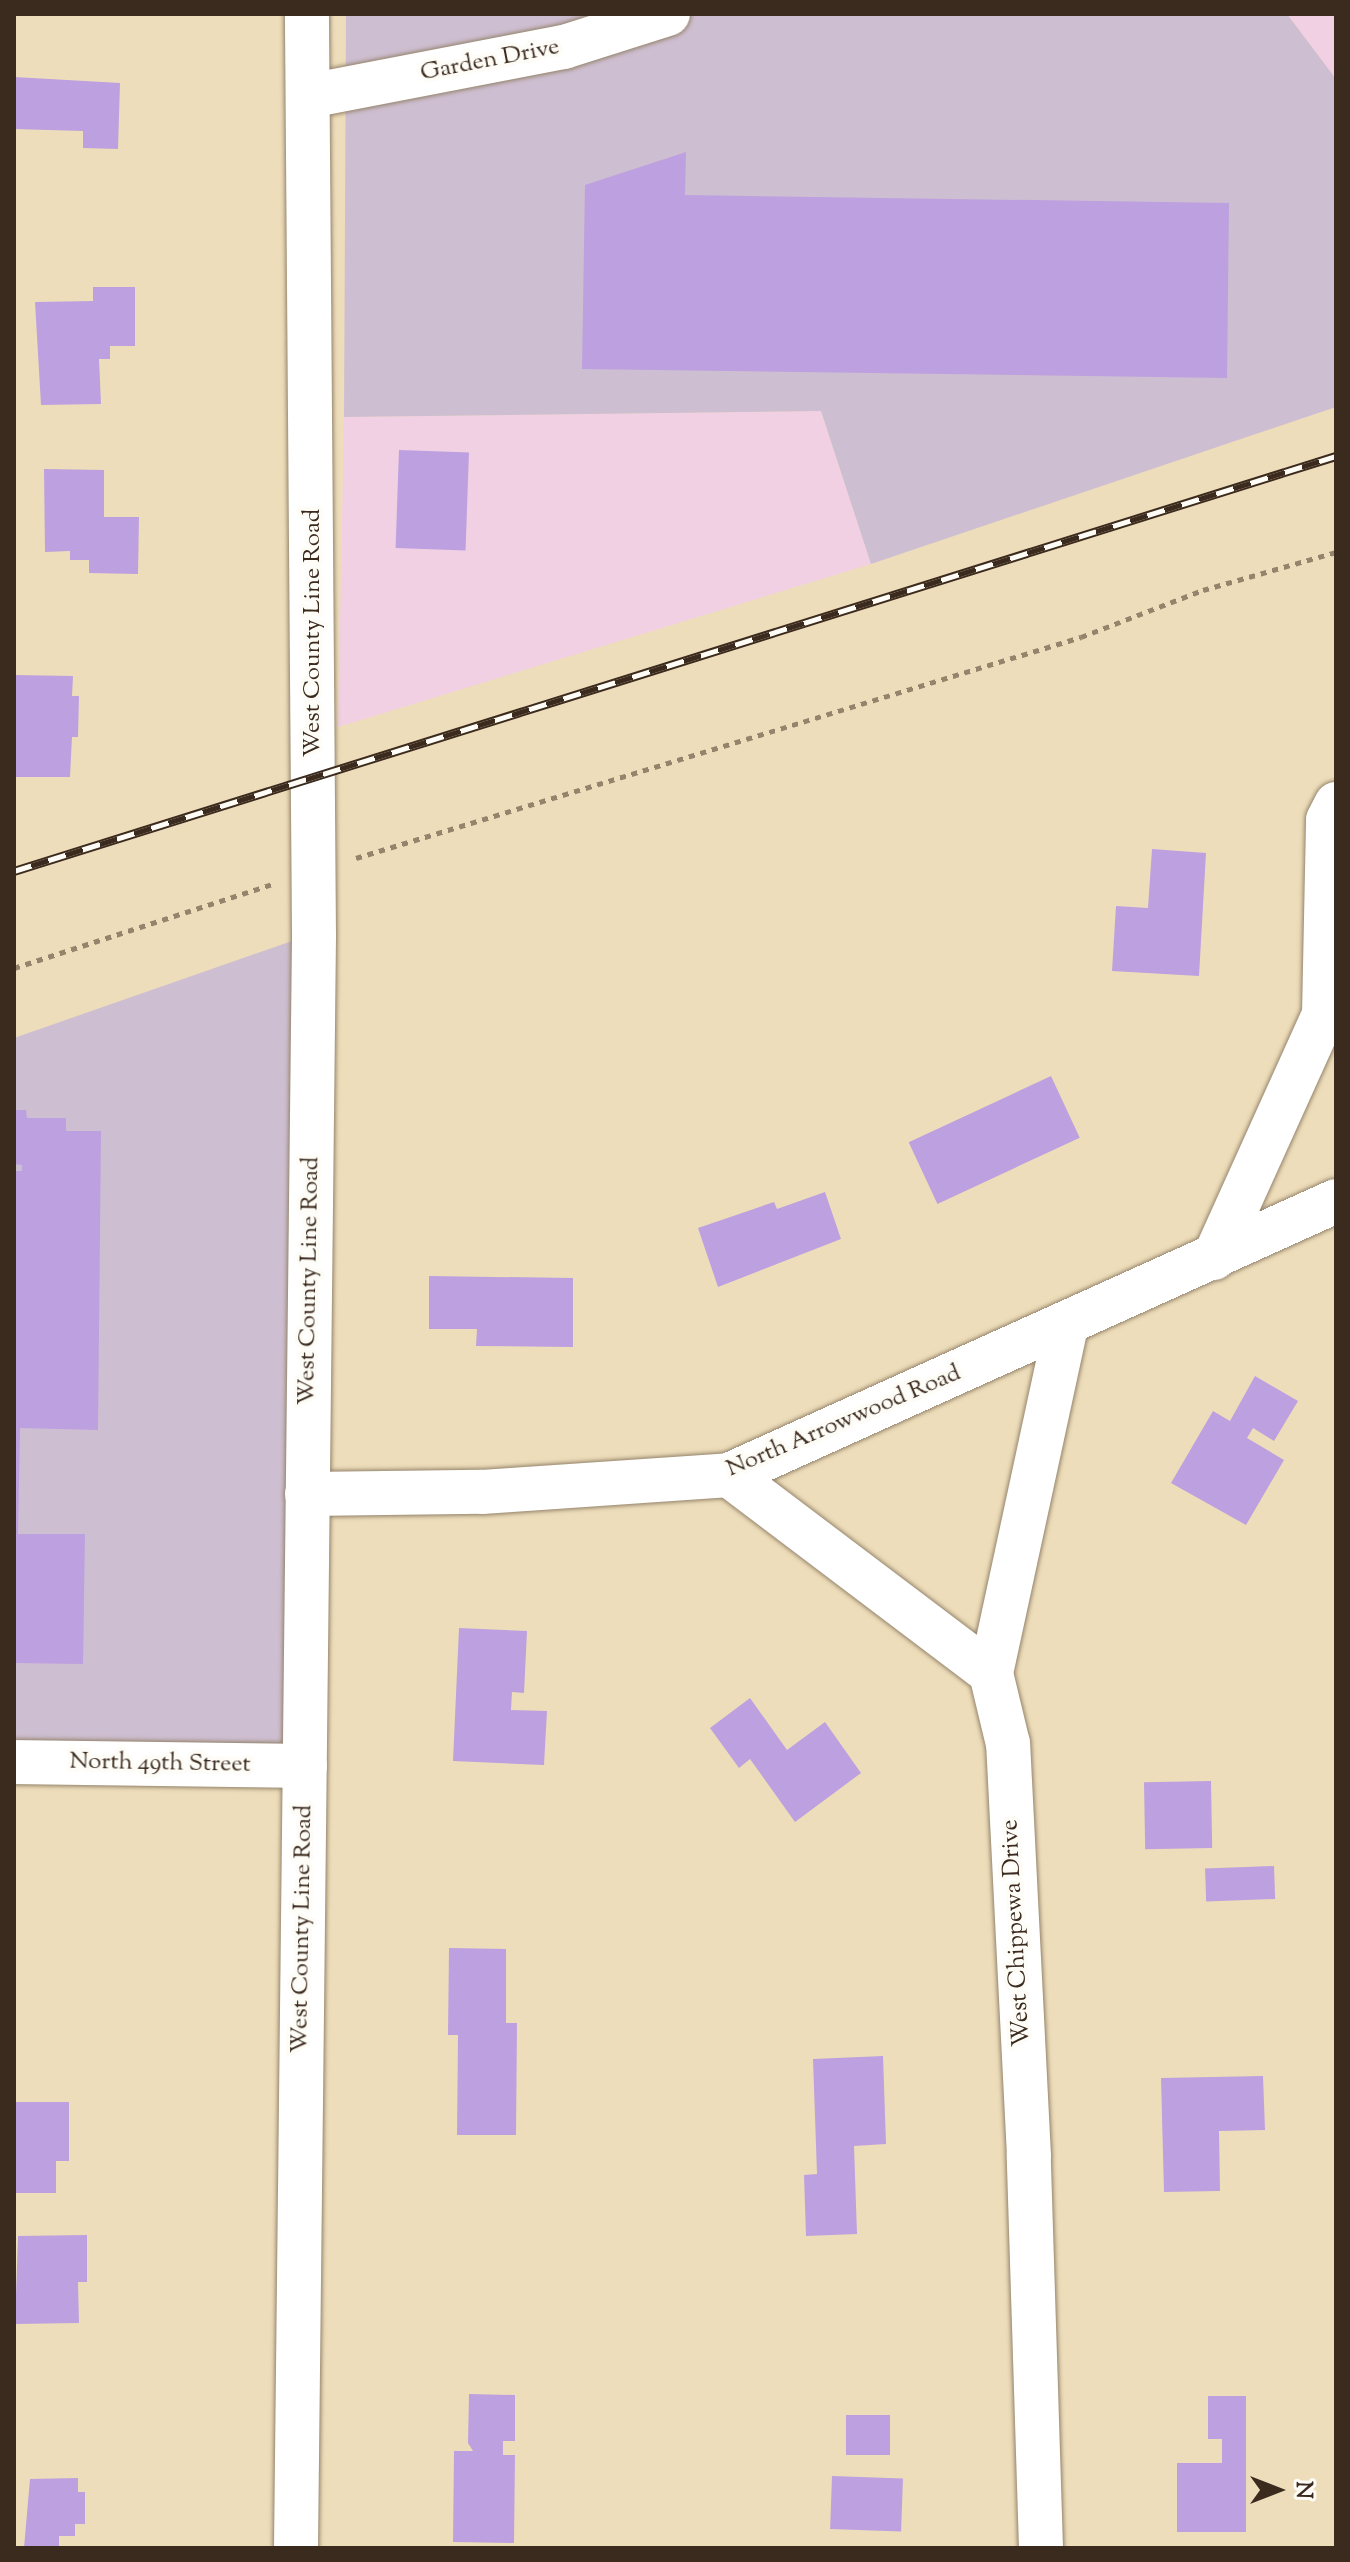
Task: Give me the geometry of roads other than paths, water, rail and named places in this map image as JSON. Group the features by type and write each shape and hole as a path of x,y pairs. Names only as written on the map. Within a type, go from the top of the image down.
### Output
{"street":[{"name":"West County Line Road","path":"296,2548 315,616 307,14"},
{"name":"Garden Drive","path":"309,96 564,47 668,14"},
{"path":"1214,1258 1330,1023 1328,820 1336,804"},
{"name":"North Arrowwood Road","path":"307,1494 482,1492 729,1475 1066,1327 1336,1201"},
{"name":"West Chippewa Drive","path":"1041,2548 1029,2156 1008,1744 991,1673 1066,1327"},
{"path":"729,1475 991,1673"},
{"name":"North 49th Street","path":"14,1762 305,1766"}],"railway":[{"path":"14,871 1336,456"}]}
